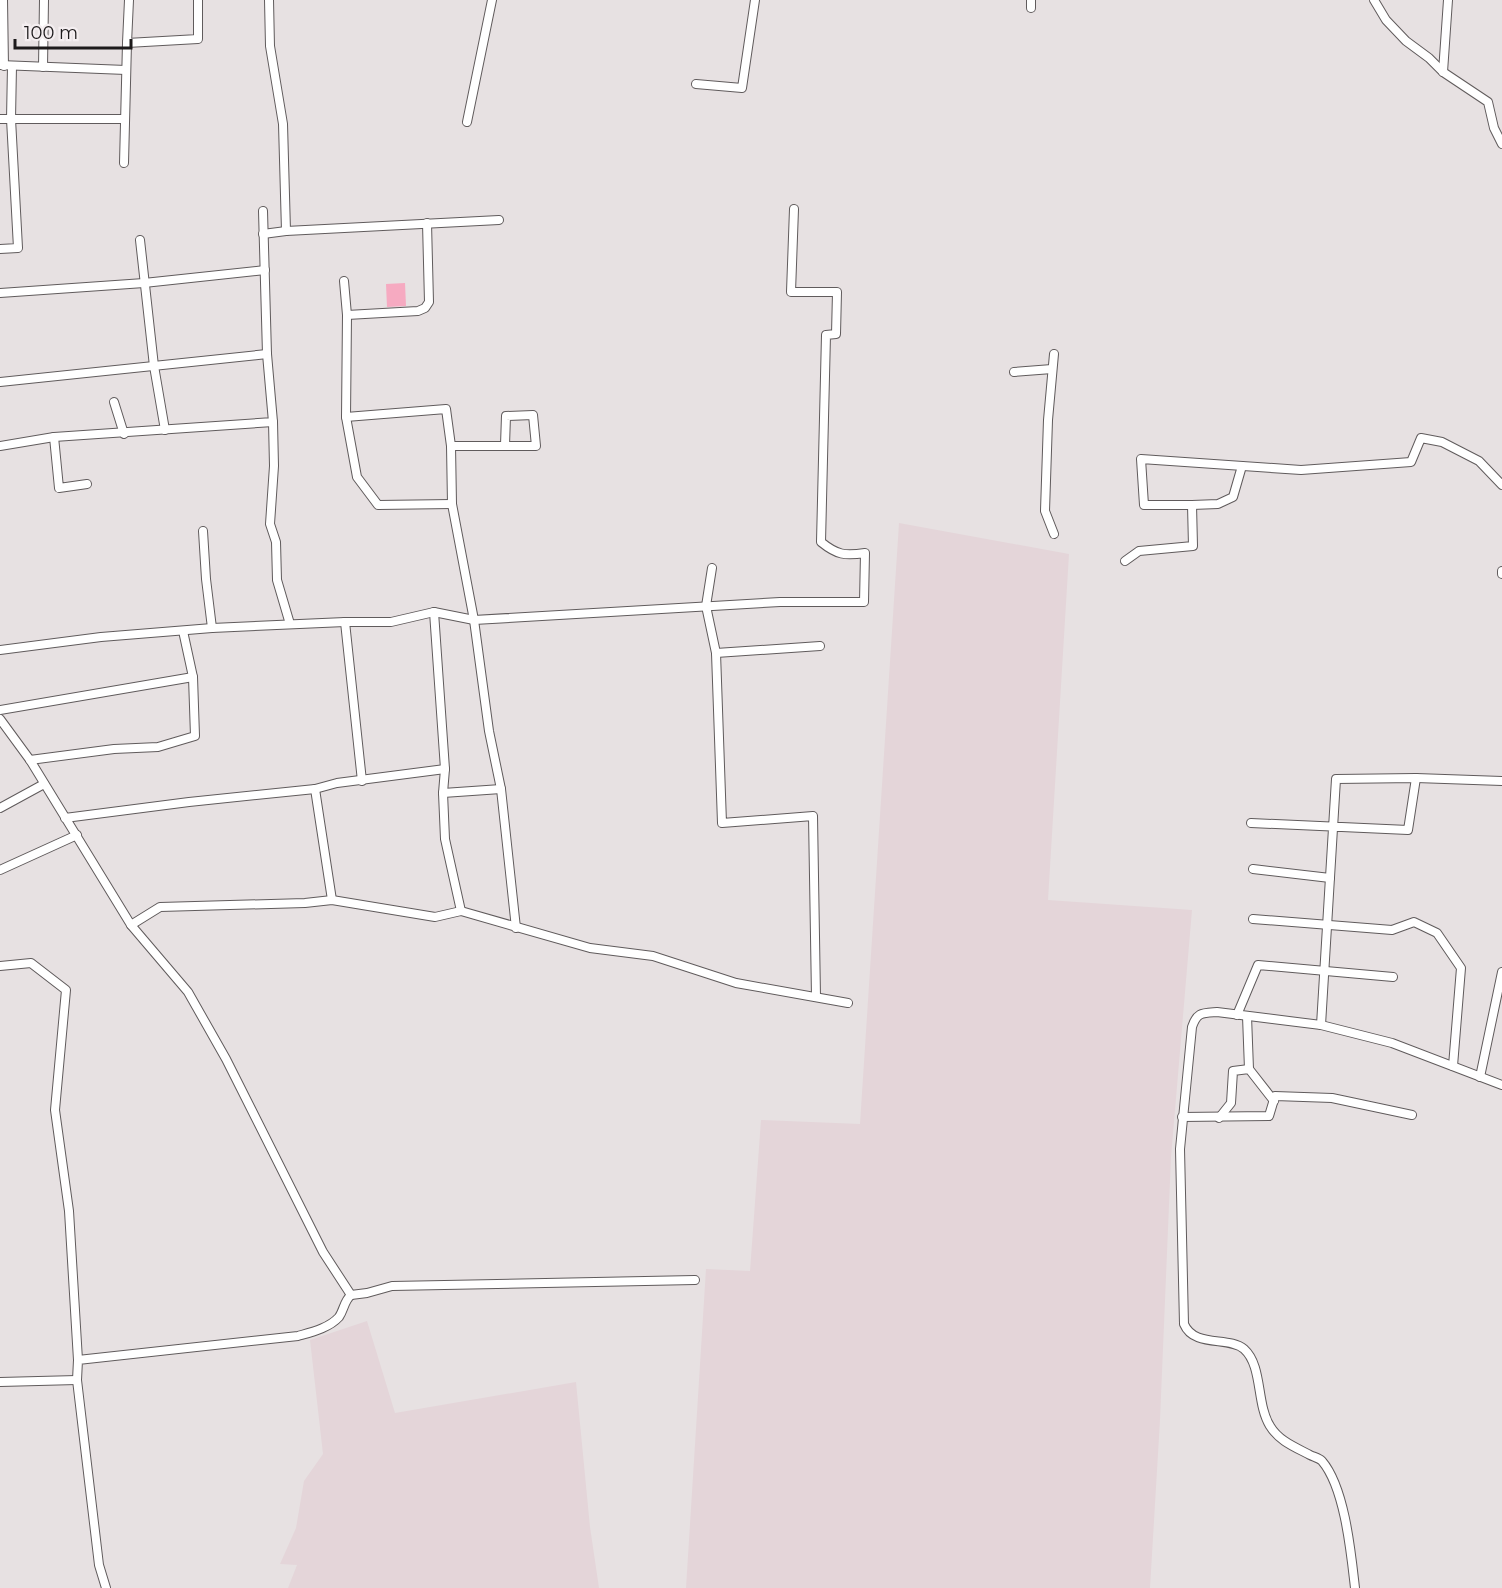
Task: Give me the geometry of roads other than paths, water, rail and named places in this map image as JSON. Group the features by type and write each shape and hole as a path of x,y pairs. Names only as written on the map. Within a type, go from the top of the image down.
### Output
{"street":[{"path":"0,249 18,248 11,119 2,27 3,0"},
{"path":"43,67 45,0"},
{"path":"124,163 129,0"},
{"path":"127,43 198,39 198,0"},
{"path":"269,0 270,46 283,124 286,231"},
{"path":"467,122 492,0"},
{"path":"696,84 742,88 755,0"},
{"path":"1374,0 1386,20 1406,41 1430,58 1443,72 1488,102 1494,128 1502,144"},
{"path":"1443,72 1448,0"},
{"path":"5,66 126,70"},
{"path":"0,119 125,118"},
{"path":"0,650 100,637 212,628 391,622 434,612 474,620 780,602 864,602 865,553 851,555 834,552 821,542 826,335 836,334 837,292 791,292 794,209"},
{"path":"262,211 266,270 267,354 273,422 274,466 270,524 276,542 277,580 290,624"},
{"path":"263,234 499,220"},
{"path":"347,315 418,311 425,308 429,302 427,223"},
{"path":"140,240 154,366 165,430"},
{"path":"0,293 144,283 266,270"},
{"path":"344,281 347,315 346,417 357,477 378,505 453,504"},
{"path":"0,382 267,354"},
{"path":"1054,354 1048,420 1045,511 1054,534"},
{"path":"1014,372 1052,369"},
{"path":"114,402 124,434"},
{"path":"346,417 446,409 451,446 453,504 474,620 489,731 501,789 516,928"},
{"path":"451,446 505,444 536,446 533,415 506,416 505,444"},
{"path":"0,447 54,437 273,422"},
{"path":"54,437 58,488 87,484"},
{"path":"1242,466 1233,497 1218,504 1144,505 1142,459 1301,470 1411,462 1421,438 1442,442 1479,462 1502,485"},
{"path":"1125,561 1138,551 1193,546 1192,505"},
{"path":"203,531 212,628"},
{"path":"712,568 706,606 716,653 722,823 813,816 816,997"},
{"path":"434,612 445,769 443,793 445,839 461,911"},
{"path":"345,622 362,781"},
{"path":"30,760 114,749 158,747 195,736 193,677 183,631"},
{"path":"716,653 820,646"},
{"path":"0,710 193,677"},
{"path":"0,719 30,760 131,925 188,992 226,1059 323,1252 351,1294"},
{"path":"65,818 315,789 337,783 445,769"},
{"path":"1251,823 1408,830 1416,778"},
{"path":"1321,1025 1336,779 1416,778 1502,781"},
{"path":"0,808 44,784"},
{"path":"315,789 332,900"},
{"path":"443,793 501,789"},
{"path":"0,870 77,835"},
{"path":"1253,869 1330,878"},
{"path":"131,925 160,907 305,903 332,900 435,917 461,911 590,948 653,956 736,983 848,1003"},
{"path":"1253,918 1392,930 1414,922 1437,933 1461,968 1453,1066"},
{"path":"0,966 31,963 66,990 56,1110 69,1211 78,1360 76,1380 99,1565 106,1588"},
{"path":"1237,1015 1258,965 1393,977"},
{"path":"1480,1077 1502,972"},
{"path":"1355,1588 1339,1492 1321,1461 1281,1439 1269,1426 1252,1359 1242,1347 1195,1336 1187,1331 1184,1323 1180,1149 1192,1027 1195,1017 1217,1012 1321,1025 1392,1043 1502,1085"},
{"path":"1247,1016 1249,1069 1274,1101"},
{"path":"1219,1118 1230,1103 1233,1071 1249,1069"},
{"path":"1182,1118 1269,1116 1275,1096 1332,1098 1412,1115"},
{"path":"78,1360 298,1336 322,1328 340,1316 345,1300 351,1294 367,1293 392,1286 695,1280"},
{"path":"0,1382 76,1380"}]}
